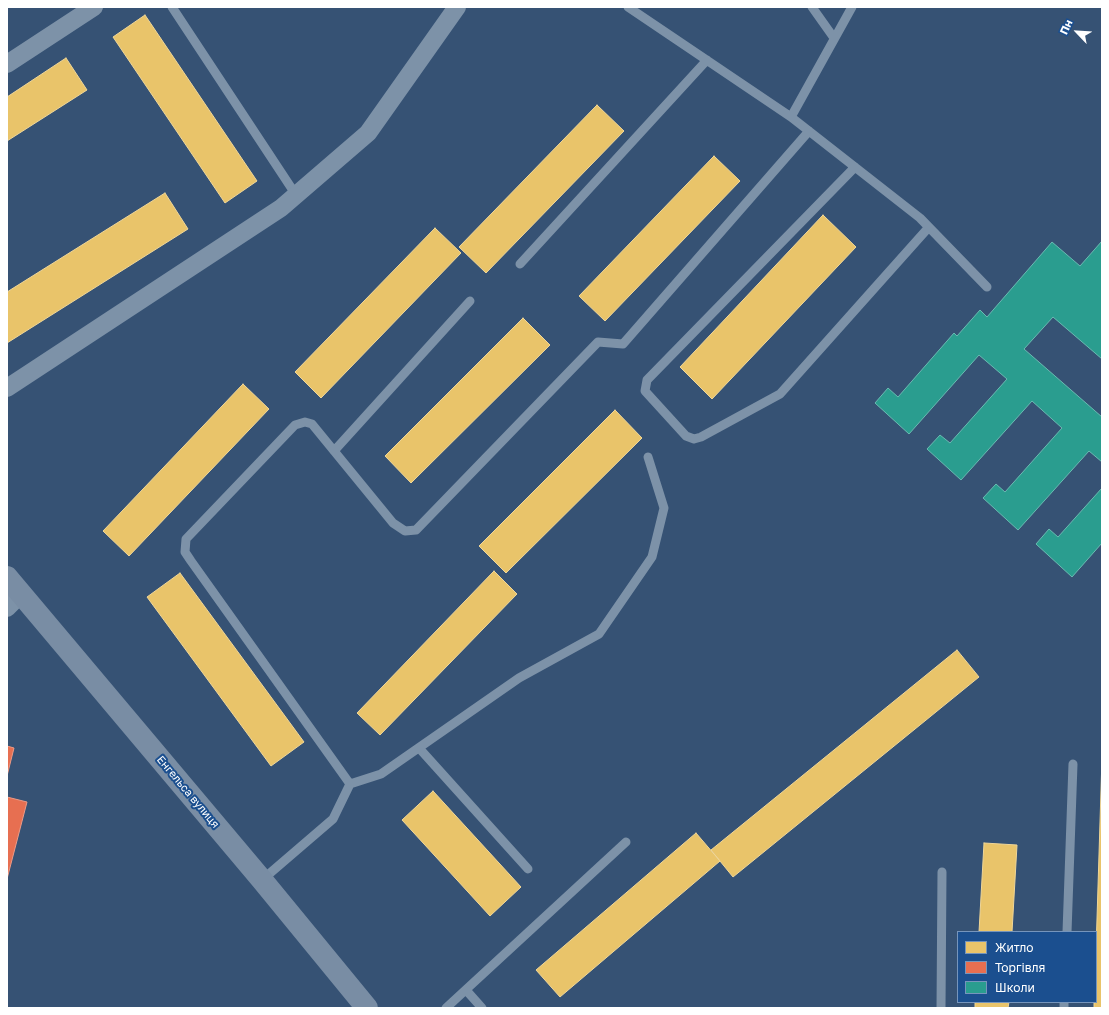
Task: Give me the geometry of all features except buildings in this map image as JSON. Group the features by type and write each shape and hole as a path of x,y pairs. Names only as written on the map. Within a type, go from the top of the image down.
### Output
{"street":[{"path":"7,64 94,7"},
{"path":"7,388 282,208 368,133 457,7"},
{"name":"Енгельса вулиця","path":"7,577 14,601 262,880 367,1008"}],"lane":[{"path":"172,7 296,195"},
{"path":"628,7 791,117 854,166 920,218 986,287"},
{"path":"812,7 834,38"},
{"path":"791,117 852,7"},
{"path":"520,264 707,60"},
{"path":"350,784 185,552 186,539 295,425 305,422 312,424 393,523 405,531 416,530 598,342 623,344 809,131"},
{"path":"854,166 647,380 645,391 686,436 694,439 701,437 780,394 929,227"},
{"path":"334,451 470,302"},
{"path":"262,880 333,819 350,784 381,774 519,678 599,634 652,557 664,508 648,456"},
{"path":"419,748 528,869"},
{"path":"1066,931 1073,764"},
{"path":"446,1008 626,842"},
{"path":"941,1008 942,872"},
{"path":"466,990 482,1008"}]}
